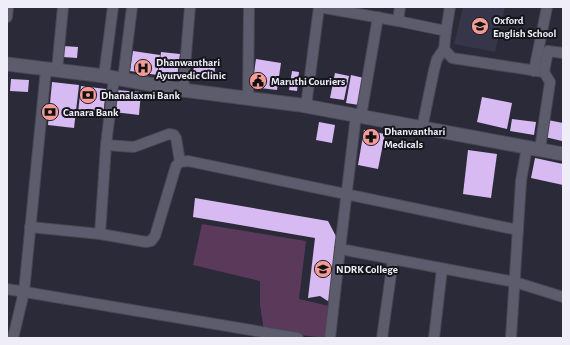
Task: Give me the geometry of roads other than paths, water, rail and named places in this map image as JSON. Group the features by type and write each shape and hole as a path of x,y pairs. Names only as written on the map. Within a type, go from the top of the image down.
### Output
{"street":[{"path":"7,17 8,7"},
{"path":"13,338 24,292 30,227 52,69 63,7"},
{"path":"113,7 114,78"},
{"path":"100,234 106,145 114,78 132,7"},
{"path":"183,90 190,7"},
{"path":"248,98 249,7"},
{"path":"306,106 319,7 346,9 446,31"},
{"path":"398,20 400,7"},
{"path":"422,128 437,59 444,49 450,7"},
{"path":"539,71 547,7"},
{"path":"330,338 346,195 358,116 378,17"},
{"path":"444,49 452,58 539,71 550,82 533,148 521,181 511,338"},
{"path":"539,71 548,51 563,53"},
{"path":"7,64 52,69 183,90 306,106 563,154"},
{"path":"106,145 134,147 169,134 174,135 176,138 180,162"},
{"path":"30,227 100,234 146,242 151,241 155,236 176,166 180,162 188,161 518,230"},
{"path":"340,250 515,282 563,297"},
{"path":"382,338 393,260"},
{"path":"434,338 442,269"},
{"path":"7,289 298,338"}],"place":[{"name":"Oxford English School","path":"480,26"},
{"name":"Dhanwanthari Ayurvedic Clinic","path":"143,68"},
{"name":"Maruthi Couriers","path":"258,81"},
{"name":"Dhanalaxmi Bank","path":"88,95"},
{"name":"Canara Bank","path":"50,112"},
{"name":"Dhanvanthari Medicals","path":"371,137"},
{"name":"NDRK College","path":"323,269"}]}
